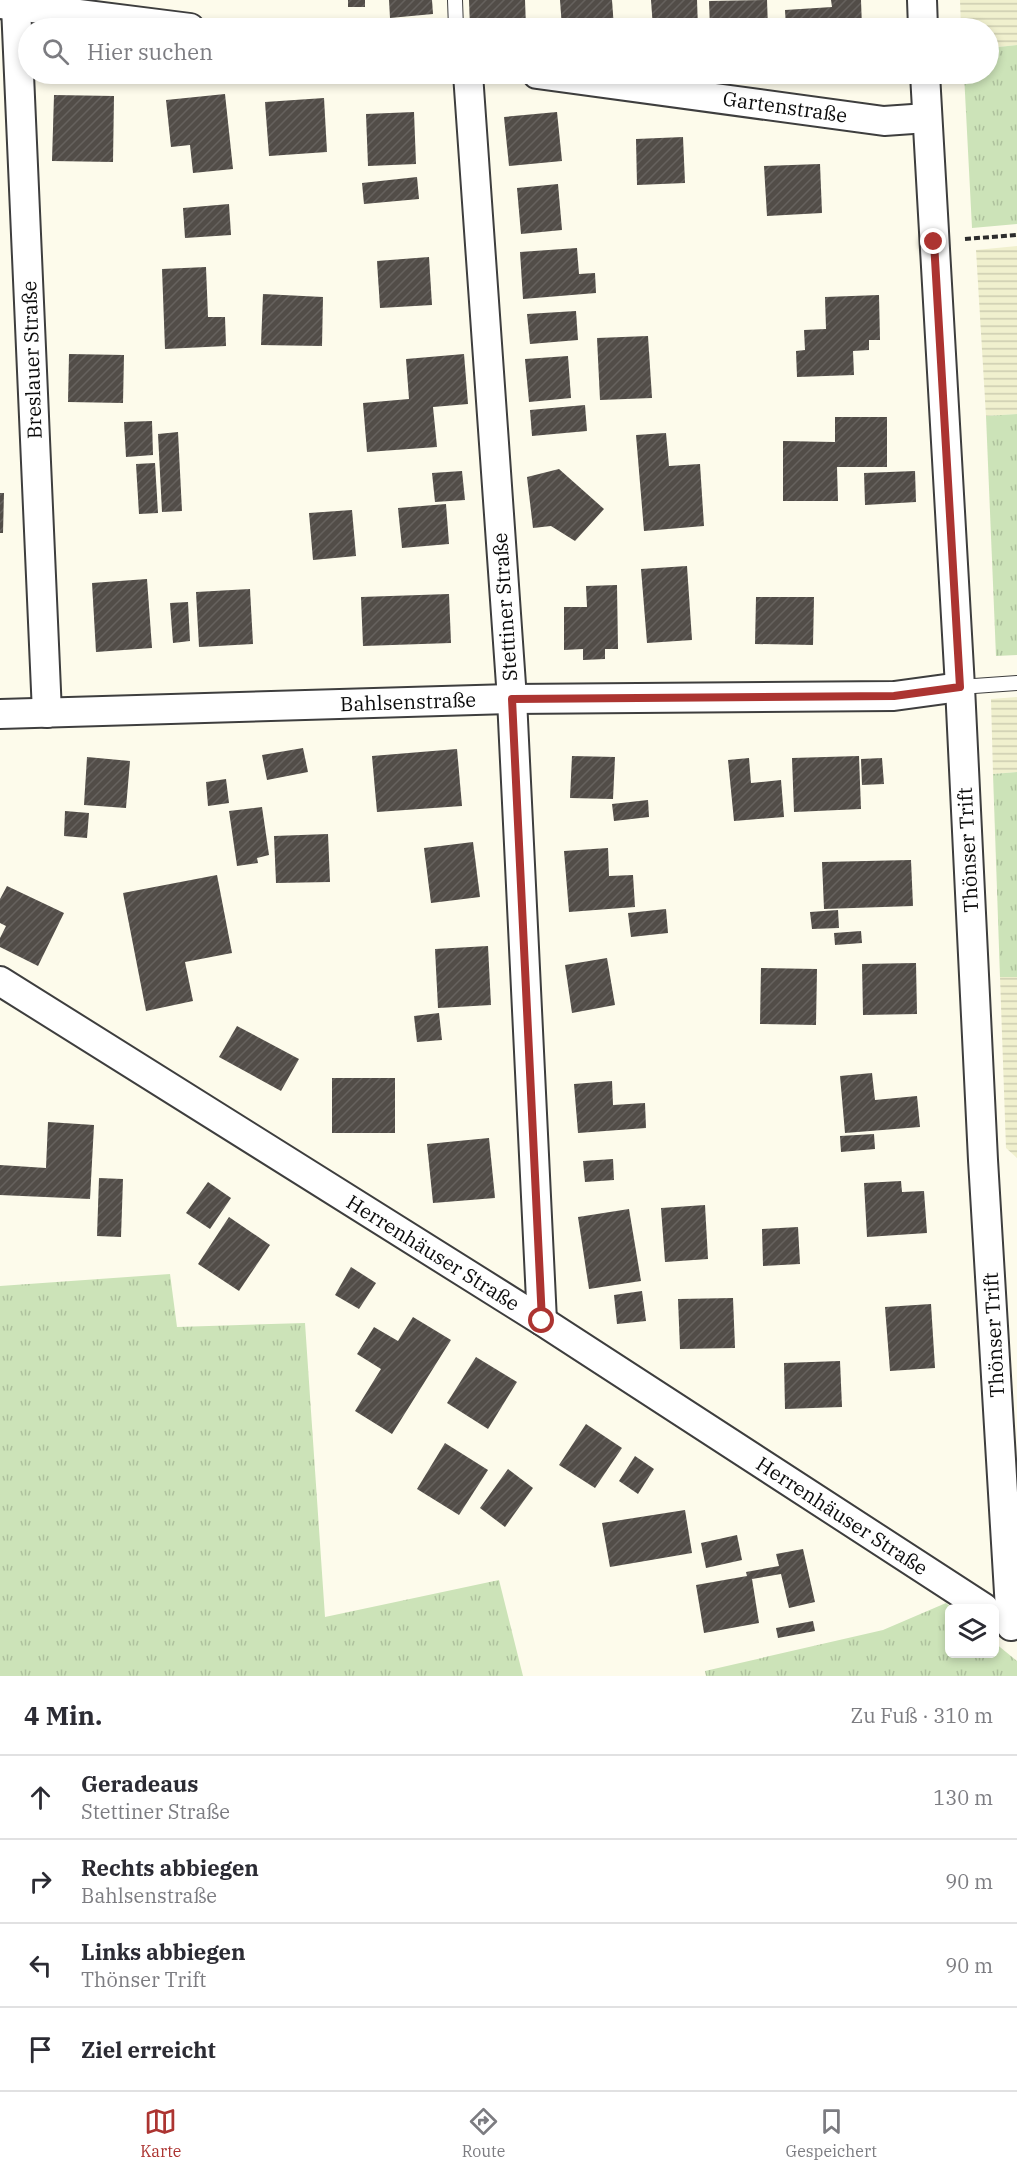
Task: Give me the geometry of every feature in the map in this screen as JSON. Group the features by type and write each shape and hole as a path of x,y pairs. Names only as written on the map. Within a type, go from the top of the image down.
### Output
{"street":[{"path":"922,0 923,18"},
{"path":"8,5 111,18"},
{"name":"Breslauer Straße","path":"8,5 47,713"},
{"name":"Stettiner Straße","path":"469,84 512,699 542,1321"},
{"name":"Gartenstraße","path":"611,84 884,121 927,118"},
{"name":"Thönser Trift","path":"925,84 960,687 1007,1624"},
{"name":"Bahlsenstraße","path":"0,714 512,699 894,696 960,687"},
{"name":"Herrenhäuser Straße","path":"0,981 542,1321 978,1604"}],"lane":[{"path":"455,0 456,18"},
{"path":"960,687 1017,683"}],"path":[{"path":"934,242 1017,235"}],"green space":[{"path":"960,0 1017,0 1017,45 999,47 999,18 961,18"},
{"path":"1017,45 1017,224 972,228 965,84 999,84 999,47"},
{"path":"1017,246 1017,414 986,416 976,250"},
{"path":"1017,414 1017,655 996,656 986,416"},
{"path":"1017,697 1017,772 993,774 991,699"},
{"path":"1017,772 1017,977 1000,977 993,774"},
{"path":"1000,977 1017,977 1017,1158 1006,1148"},
{"path":"170,1274 177,1327 305,1323 325,1617 499,1580 523,1676 0,1676 0,1286"},
{"path":"946,1603 945,1658 999,1658 999,1646 1017,1661 1017,1676 706,1676 705,1671 883,1630"}],"building":[{"path":"348,0 365,0 365,7 348,7"},
{"path":"389,0 432,0 433,14 390,18"},
{"path":"469,0 525,0 526,18 470,18"},
{"path":"560,0 612,0 613,18 561,18"},
{"path":"651,0 697,0 698,18 652,18"},
{"path":"767,0 768,18 710,18 709,1"},
{"path":"831,0 861,0 862,18 785,18 785,10 832,7"},
{"path":"225,94 233,169 193,173 190,145 171,147 166,100"},
{"path":"54,95 114,96 113,162 52,161"},
{"path":"324,98 327,152 269,156 265,102"},
{"path":"414,112 416,164 368,166 366,114"},
{"path":"557,112 562,161 509,166 504,117"},
{"path":"683,137 685,183 637,185 636,139"},
{"path":"820,164 822,213 767,216 764,166"},
{"path":"417,177 419,199 364,204 362,183"},
{"path":"558,184 562,230 521,234 517,188"},
{"path":"229,204 231,235 185,238 183,208"},
{"path":"577,248 579,274 595,273 596,293 523,299 520,252"},
{"path":"429,257 432,305 380,308 377,261"},
{"path":"206,267 208,317 225,317 226,346 165,349 162,269"},
{"path":"263,294 323,297 322,346 261,345"},
{"path":"879,295 880,340 869,340 869,350 853,351 854,375 797,377 796,351 805,350 804,330 826,329 825,297"},
{"path":"576,311 578,340 530,344 527,314"},
{"path":"648,336 652,398 600,400 597,338"},
{"path":"69,354 124,355 123,403 68,402"},
{"path":"464,354 468,404 433,407 437,447 367,452 363,403 409,399 406,359"},
{"path":"568,356 571,398 529,402 525,359"},
{"path":"585,405 587,431 532,436 530,410"},
{"path":"835,417 887,417 887,467 837,467 838,501 783,501 783,441 835,442"},
{"path":"152,421 153,455 126,457 124,422"},
{"path":"178,432 182,511 162,512 158,434"},
{"path":"666,433 669,466 700,464 704,526 644,531 636,435"},
{"path":"155,463 158,513 139,514 136,464"},
{"path":"559,469 604,509 575,541 551,526 533,528 527,477"},
{"path":"462,471 465,500 435,502 432,473"},
{"path":"915,471 916,502 865,505 864,473"},
{"path":"0,493 4,493 3,533 0,533"},
{"path":"446,504 449,544 402,548 398,508"},
{"path":"352,510 356,556 313,560 309,513"},
{"path":"687,566 692,640 647,643 641,569"},
{"path":"147,579 152,648 96,652 92,583"},
{"path":"617,585 618,649 605,649 605,659 583,660 583,649 564,650 564,607 587,607 586,586"},
{"path":"250,589 253,644 199,647 196,592"},
{"path":"449,594 451,643 363,646 361,597"},
{"path":"756,597 814,597 813,645 755,644"},
{"path":"188,602 190,641 173,643 170,603"},
{"path":"303,748 308,772 267,780 262,755"},
{"path":"457,749 462,806 377,812 372,756"},
{"path":"572,756 615,757 613,799 570,798"},
{"path":"859,756 861,809 794,812 792,758"},
{"path":"87,757 130,761 126,808 84,805"},
{"path":"749,758 751,783 781,780 784,817 734,821 728,760"},
{"path":"882,758 884,784 862,785 861,759"},
{"path":"226,779 229,803 208,806 206,782"},
{"path":"648,800 649,817 614,821 612,804"},
{"path":"262,807 269,855 257,858 258,863 237,866 229,811"},
{"path":"65,811 89,813 87,838 64,836"},
{"path":"328,834 330,882 276,883 274,836"},
{"path":"473,842 480,897 431,903 424,848"},
{"path":"608,848 609,876 633,875 635,907 569,912 564,851"},
{"path":"911,860 913,906 824,909 822,862"},
{"path":"217,875 232,953 185,962 193,1001 146,1011 123,893"},
{"path":"7,886 64,913 38,966 0,947 0,938 6,926 0,923 0,899"},
{"path":"666,909 668,933 631,937 628,913"},
{"path":"838,910 839,928 812,929 810,912"},
{"path":"861,931 862,943 835,945 834,933"},
{"path":"488,946 491,1005 438,1008 435,949"},
{"path":"607,958 615,1005 572,1013 565,965"},
{"path":"916,963 917,1014 863,1015 862,964"},
{"path":"761,968 817,969 816,1025 760,1024"},
{"path":"439,1013 442,1040 417,1042 414,1016"},
{"path":"237,1026 299,1059 281,1091 219,1057"},
{"path":"872,1073 875,1100 917,1096 920,1127 845,1133 840,1076"},
{"path":"332,1078 395,1078 395,1133 332,1133"},
{"path":"612,1081 613,1105 645,1103 646,1128 578,1133 574,1084"},
{"path":"48,1122 94,1125 90,1199 0,1195 0,1165 46,1168"},
{"path":"874,1134 875,1149 841,1152 840,1136"},
{"path":"489,1138 495,1198 433,1203 427,1144"},
{"path":"613,1159 614,1180 585,1182 583,1161"},
{"path":"99,1178 123,1179 121,1237 97,1236"},
{"path":"901,1181 902,1192 924,1191 927,1233 867,1237 864,1183"},
{"path":"208,1182 231,1198 210,1229 186,1213"},
{"path":"705,1205 708,1259 665,1262 661,1208"},
{"path":"629,1209 641,1281 589,1289 578,1217"},
{"path":"229,1217 270,1245 239,1291 198,1264"},
{"path":"798,1227 800,1264 763,1266 762,1229"},
{"path":"351,1267 376,1283 359,1309 335,1295"},
{"path":"642,1291 646,1321 617,1324 614,1295"},
{"path":"733,1298 735,1348 680,1349 678,1299"},
{"path":"931,1304 935,1368 890,1371 885,1307"},
{"path":"413,1317 451,1340 392,1434 355,1411 381,1369 357,1354 374,1327 398,1341"},
{"path":"476,1357 517,1382 488,1429 447,1403"},
{"path":"840,1361 842,1407 785,1409 784,1363"},
{"path":"586,1424 622,1448 595,1488 559,1465"},
{"path":"445,1443 488,1470 459,1515 417,1489"},
{"path":"635,1456 654,1469 638,1494 619,1481"},
{"path":"508,1469 533,1488 505,1527 480,1508"},
{"path":"685,1510 692,1553 610,1567 602,1523"},
{"path":"737,1535 742,1560 706,1568 701,1543"},
{"path":"803,1549 815,1602 789,1608 781,1574 752,1579 759,1623 704,1633 696,1585 747,1576 746,1572 779,1566 776,1554"},
{"path":"813,1621 815,1631 778,1638 776,1628"}],"route":[{"path":"542,1321 512,699 894,696 960,687 934,242"}]}
